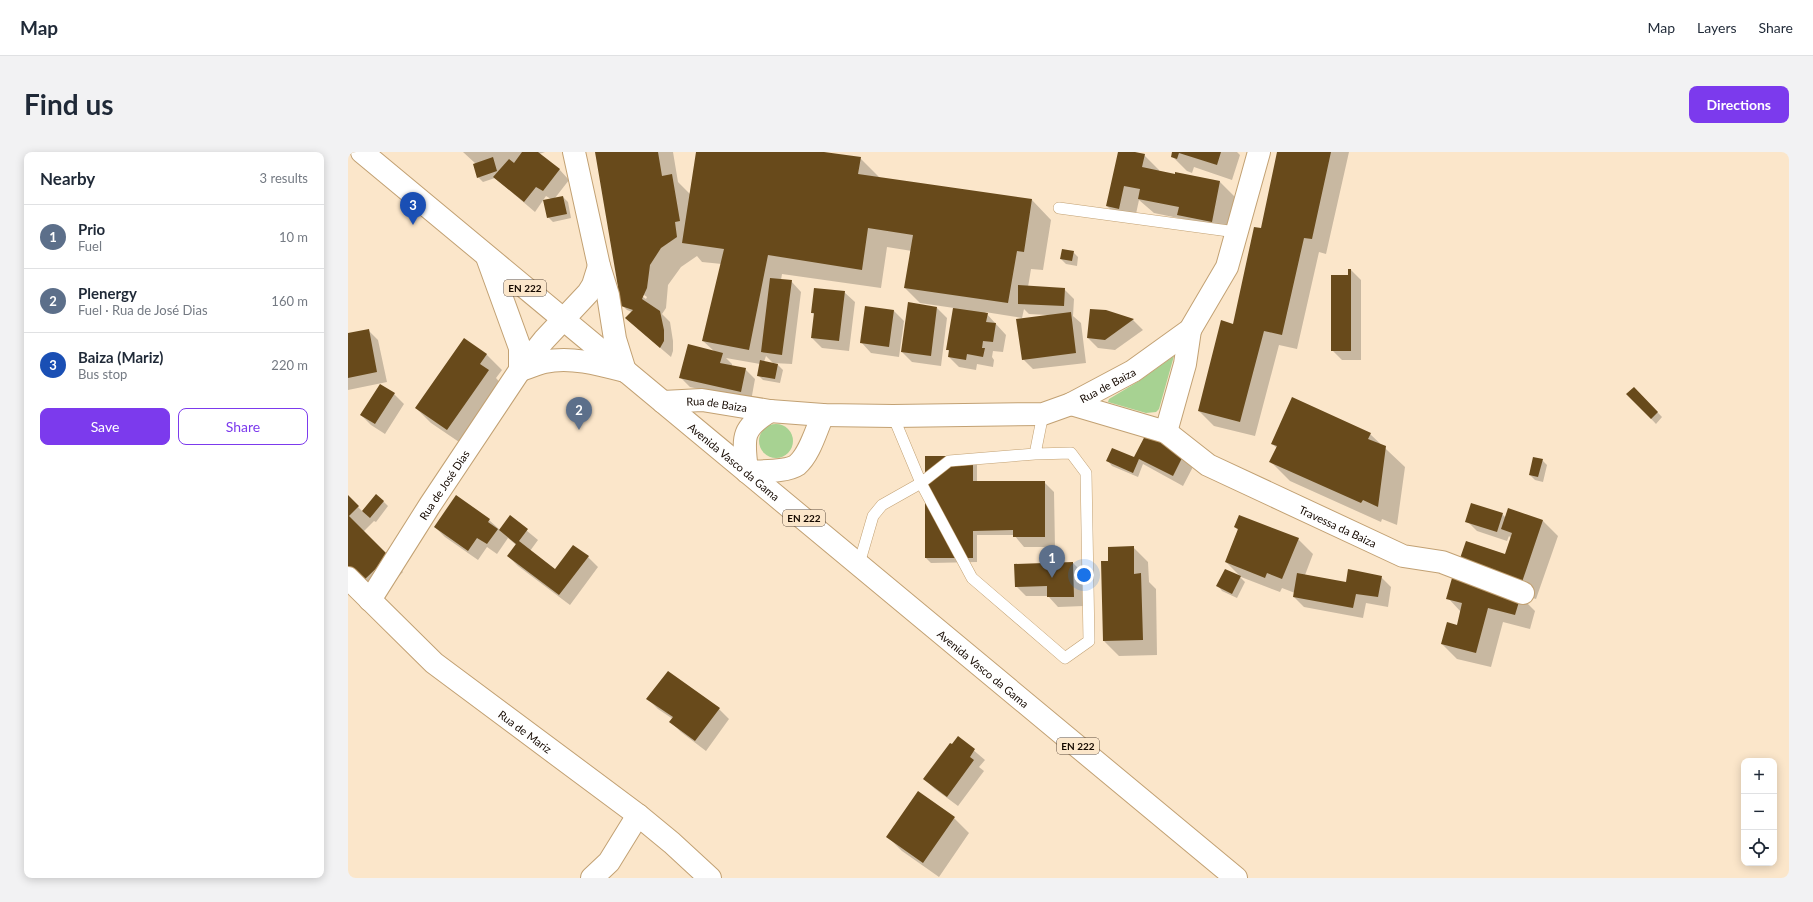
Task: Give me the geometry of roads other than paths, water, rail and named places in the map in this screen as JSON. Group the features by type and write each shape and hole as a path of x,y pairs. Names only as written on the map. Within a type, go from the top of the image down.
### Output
{"street":[{"name":"Avenida Vasco da Gama","path":"362,152 1236,878"},
{"path":"574,152 599,266 608,295 615,339 625,371"},
{"name":"Rua de Baiza","path":"663,402 702,400 770,411 823,415 893,416 1043,414 1071,404 1133,371 1190,330 1226,267 1259,152"},
{"path":"487,256 520,348 520,370 545,362 572,360 596,363 625,371"},
{"name":"Rua de José Dias","path":"370,600 430,505 520,370 588,293 593,284 599,266"},
{"path":"1166,432 1185,364 1190,330"},
{"name":"Travessa da Baiza","path":"1071,404 1166,432 1208,465 1404,556 1442,562 1523,593"},
{"name":"Rua de Baiza","path":"747,472 744,438 755,421 770,411"},
{"path":"747,472 783,469 796,465 806,453 823,415"},
{"name":"Rua de Mariz","path":"348,578 434,663 638,815 672,843 710,878"},
{"path":"592,878 609,862 638,815"}],"lane":[{"path":"1059,208 1236,232"},
{"path":"1035,454 1043,414"},
{"path":"859,564 873,516 882,505 921,483 949,461 1035,454 1071,454 1086,473 1089,641 1065,658 972,578 921,483 893,416"}],"place":[{"name":"Baiza (Mariz)","path":"413,225"},
{"name":"Plenergy","path":"579,430"},
{"name":"Prio","path":"1052,578"}]}
